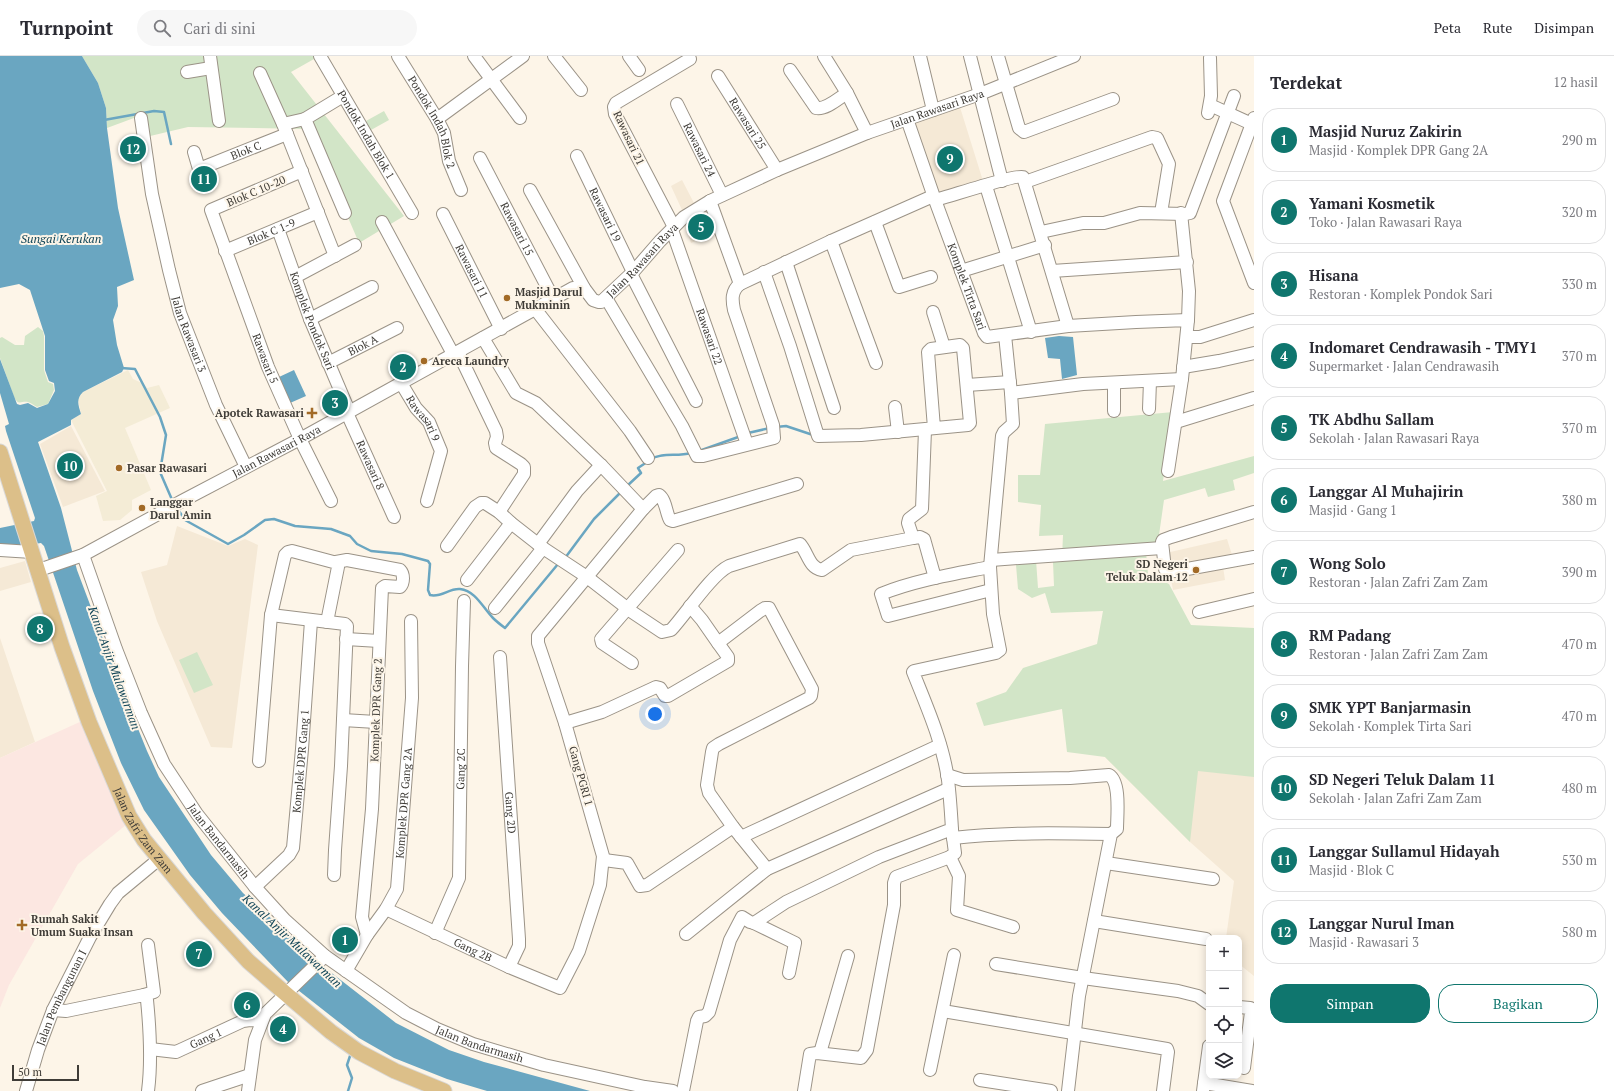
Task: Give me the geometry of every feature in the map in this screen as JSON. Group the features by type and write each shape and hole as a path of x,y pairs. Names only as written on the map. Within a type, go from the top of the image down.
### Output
{"main road":[{"name":"Jalan Zafri Zam Zam","path":"0,452 32,550 42,569 62,647 89,722 129,816 159,859 204,913 248,961 289,992 354,1048 395,1072 444,1091"}],"street":[{"name":"Pondok Indah Blok 1","path":"320,56 412,213"},
{"name":"Pondok Indah Blok 2","path":"398,56 437,118 446,138 449,161 461,190"},
{"path":"474,56 520,118"},
{"path":"437,118 524,56"},
{"path":"554,56 581,90"},
{"path":"629,56 639,70"},
{"path":"824,56 847,93 868,133"},
{"path":"920,56 933,110"},
{"path":"970,56 1002,181"},
{"path":"998,56 1019,128 1024,132 1113,99"},
{"name":"Jalan Rawasari Raya","path":"42,569 81,556 300,439 536,310 575,287 584,288 594,300 599,302 606,298 632,273 673,228 694,210 722,195 777,170 868,133 980,94 1074,56"},
{"path":"1213,57 1212,96 1209,110 1227,113 1253,122 1223,201 1254,283"},
{"name":"Rawasari 21","path":"673,228 615,114 614,106 616,103 690,59"},
{"path":"187,72 211,62 219,121"},
{"path":"790,70 816,108 820,109 825,107 847,93"},
{"path":"260,73 285,129 335,256"},
{"name":"Rawasari 25","path":"718,76 777,170"},
{"path":"285,129 306,119 344,96"},
{"path":"1041,232 1083,223 1104,223 1140,213 1190,213 1234,96"},
{"name":"Rawasari 24","path":"677,104 722,195"},
{"name":"Jalan Rawasari 3","path":"141,118 152,194 169,270 183,320 216,405 246,467"},
{"path":"306,119 345,213"},
{"name":"Komplek Tirta Sari","path":"907,119 934,198 986,336 1031,332 1068,326 1188,320"},
{"name":"Blok C","path":"194,152 199,169 285,129"},
{"path":"1025,182 1155,137 1157,138 1169,164 1161,213"},
{"name":"Rawasari 19","path":"577,156 632,273 696,401"},
{"name":"Rawasari 15","path":"480,158 554,300"},
{"name":"Blok C 10-20","path":"211,210 302,171"},
{"path":"606,298 682,426 697,456 703,456 774,438 773,424 734,310 733,296 736,288 740,284 764,272 831,241 934,198 986,186 1020,176 1023,178 1041,232 1068,326"},
{"path":"986,186 1031,332"},
{"path":"530,190 584,288"},
{"path":"710,201 740,284"},
{"name":"Rawasari 5","path":"211,210 224,251 268,367 300,439 331,501"},
{"name":"Blok C 1-9","path":"224,251 318,212"},
{"path":"1168,471 1182,379 1188,320 1189,291 1181,213"},
{"name":"Rawasari 11","path":"443,214 501,329"},
{"path":"382,222 455,353 496,431 496,448 524,467 524,474 499,512"},
{"path":"875,222 899,287 931,278"},
{"name":"Rawasari 22","path":"673,228 746,444"},
{"name":"Komplek Pondok Sari","path":"278,229 310,319 348,412"},
{"path":"831,241 876,363"},
{"path":"295,277 354,245"},
{"path":"961,271 1044,245"},
{"path":"786,262 834,408"},
{"path":"1052,270 1187,262"},
{"path":"764,272 790,346 818,436 861,435 930,429 970,424 962,347 960,345 932,349 928,352 930,429 922,509 909,519 908,523 913,538"},
{"path":"310,319 372,287"},
{"path":"536,310 630,431 648,458"},
{"path":"933,312 944,348"},
{"path":"1187,337 1200,337 1254,320"},
{"name":"Blok A","path":"328,363 397,328"},
{"path":"804,1091 809,1057 813,1053 861,1058 867,1050 894,904 896,877 950,857 955,852 947,775 940,745 913,672 998,652 1000,649 992,614 991,564 1002,436 1004,432 1013,424 1005,335"},
{"path":"483,338 516,392 536,403 601,465 643,509"},
{"path":"1183,367 1219,362 1254,353"},
{"path":"967,385 1010,387 1182,379"},
{"path":"1149,409 1150,381"},
{"name":"Rawasari 9","path":"401,383 416,408 429,422 441,451 427,501"},
{"path":"1114,383 1114,411"},
{"path":"1176,422 1254,398"},
{"path":"895,407 898,432"},
{"name":"Rawasari 8","path":"348,412 394,517"},
{"path":"495,608 541,546 578,490 601,465"},
{"path":"587,577 643,509 656,496 659,495 662,498 670,520 677,520 797,484"},
{"path":"447,546 475,507 485,502 541,546 587,577 662,632 671,630 690,606 726,567 800,544 806,551 810,562 815,567 822,570 851,550 920,537 924,539 935,578"},
{"path":"1254,512 1163,540 1162,542 1165,569 1170,571 1254,557"},
{"path":"467,580 511,523"},
{"path":"991,590 888,616 881,594 895,588 991,564 1162,548"},
{"path":"0,550 32,550"},
{"path":"632,664 602,643 602,638 627,607 678,550"},
{"path":"259,761 271,615 285,555 288,552 292,551 336,562 338,567 327,622"},
{"name":"Jalan Bandarmasih","path":"81,556 141,713 164,764 197,814 255,887 323,958 346,971 406,1013 437,1029 474,1044 544,1065 673,1091"},
{"name":"Komplek DPR Gang 2","path":"336,562 347,560 400,570 402,573 402,585 400,587 386,586 382,588 372,809 362,917 367,935"},
{"name":"Gang PGRI 1","path":"560,988 579,951 600,885 604,860 602,847 565,723 538,643 538,636 587,577"},
{"path":"1199,612 1254,600"},
{"name":"Gang 2C","path":"435,933 459,878 464,601"},
{"path":"565,723 602,712 656,687 660,688 665,696 668,696 728,661 728,657 702,620 690,606"},
{"path":"718,643 760,611 769,608 812,689 810,698 713,748 707,789 737,832 767,869"},
{"path":"271,615 345,624 347,629 334,875"},
{"name":"Komplek DPR Gang 1","path":"255,887 289,855 293,848 302,750 311,621"},
{"name":"Komplek DPR Gang 2A","path":"346,971 367,935 386,909 397,889 412,698 412,621"},
{"path":"346,639 379,641"},
{"name":"Gang 2D","path":"500,657 519,939 519,946 509,967"},
{"path":"343,720 376,722"},
{"path":"604,860 627,863 640,886 647,886 737,832 940,745"},
{"path":"947,775 963,780 1070,778 1109,775 1115,780 1117,788 1116,829 1111,834 1083,978 1068,1091"},
{"path":"686,934 767,869 948,789"},
{"path":"754,923 786,902 879,857 953,834 1111,834"},
{"path":"950,857 959,876 957,910 1014,927"},
{"name":"Jalan Pembangunan I","path":"26,1091 38,1050 54,1010 90,938 118,893 159,859"},
{"path":"1106,862 1213,879"},
{"path":"727,902 742,917 750,922 796,943 789,973"},
{"name":"Gang 2B","path":"386,909 509,967 560,988"},
{"path":"683,1091 697,1021 699,1017 705,1016 709,1012 730,940 742,917"},
{"path":"1094,921 1206,939"},
{"path":"54,1010 66,1011 154,992 148,945"},
{"path":"930,1070 954,955"},
{"path":"820,1053 848,956"},
{"path":"248,1091 255,1040 265,1014 323,958"},
{"path":"996,964 1178,991 1198,996 1206,1002"},
{"path":"144,995 147,1000 150,1049 148,1091"},
{"path":"1242,1007 1250,1008 1251,1012 1244,1068"},
{"path":"943,1011 1167,1048 1168,1052 1163,1091"},
{"name":"Gang 1","path":"150,1049 176,1052 243,1022 250,1020 262,1021"},
{"path":"1206,1066 1203,1087 1252,1091"},
{"path":"202,1091 250,1075"},
{"path":"980,1080 1051,1091"}],"shaded area":[{"path":"959,104 983,181 936,197 911,120"},
{"path":"682,180 694,203 682,210 671,186"},
{"path":"708,206 717,232 691,243 684,221"},
{"name":"Pasar Rawasari","path":"128,370 133,379 144,384 147,388 159,385 170,408 125,428 151,490 132,500 132,510 120,520 103,521 96,496 107,491 71,420 81,414 78,399 83,392"},
{"path":"71,426 105,491 63,507 40,444"},
{"path":"177,526 228,546 245,539 258,545 232,748 211,747 157,621 141,572 167,565"},
{"name":"SD Negeri Teluk Dalam 12","path":"1227,539 1233,558 1222,560 1225,580 1173,590 1166,553"},
{"path":"25,561 31,582 0,591 0,568"},
{"path":"1254,628 1254,976 1242,966 1242,935 1226,935 1234,881 1190,842 1105,757"},
{"path":"0,638 35,742 0,758"},
{"name":"Rumah Sakit Umum Suaka Insan","path":"82,721 127,824 78,864 9,985 0,1008 0,758"}],"green space":[{"path":"82,56 314,56 314,59 291,72 404,216 359,243 310,129 188,127 146,137 142,115 107,128 106,108 98,83"},
{"path":"384,111 389,120 371,130 366,121"},
{"path":"38,327 43,331 44,336 44,370 48,382 53,384 54,390 48,404 37,407 28,402 19,402 14,397 0,358 0,338 2,337 15,345 24,345 25,336"},
{"path":"1173,412 1163,481 1254,456 1254,473 1233,480 1235,490 1208,497 1205,488 1164,500 1157,549 1146,552 1148,574 1169,584 1191,625 1254,628 1254,777 1198,771 1190,842 1105,757 1067,752 1062,709 984,726 976,703 1006,692 1023,668 1097,644 1103,611 1051,613 1045,593 1032,598 1018,589 1016,565 1036,560 1038,588 1054,586 1053,562 1062,558 1063,535 1039,536 1041,505 1018,502 1018,475 1040,475 1045,424"},
{"path":"197,652 213,685 194,693 179,660"}],"water":[{"path":"0,56 82,56 98,83 106,108 107,128 118,208 134,280 117,287 118,306 113,320 117,345 124,368 122,372 83,392 79,397 78,402 81,414 71,420 71,425 38,442 61,508 77,570 118,679 159,777 211,855 243,893 333,974 396,1023 449,1050 484,1062 590,1091 487,1091 447,1079 394,1058 359,1038 289,983 222,913 190,875 144,810 121,763 93,691 44,546 41,543 14,547 0,546 0,528 34,521 35,518 6,431 5,426 9,424 0,393 0,359 17,404 20,405 28,403 37,408 48,404 55,391 54,383 49,381 45,370 45,336 30,290 19,284 0,288"},
{"path":"1059,336 1073,337 1077,375 1062,379 1060,359 1048,358 1045,338"},
{"path":"294,370 306,396 290,403 279,377"}],"waterway":[{"path":"104,120 154,111 164,112 171,144"},
{"path":"121,368 135,369 160,417 166,435 160,472 173,502"},
{"path":"776,427 786,426 813,435"},
{"path":"748,433 770,428"},
{"path":"699,451 741,436"},
{"path":"651,459 665,455 681,455 691,453"},
{"path":"627,486 641,473 638,468 647,462"},
{"path":"565,558 594,519 620,493"},
{"path":"177,508 185,520 228,544 265,520 274,519 295,526 331,529 350,536 357,544 371,551 402,554 428,561 430,564 428,590 430,595 434,596 456,589 466,590 475,596 493,618 505,628 558,564"},
{"path":"348,1091 352,1078 347,1065 351,1053"}],"place":[{"name":"Langgar Nurul Iman","path":"133,149"},
{"name":"SMK YPT Banjarmasin","path":"950,159"},
{"name":"Langgar Sullamul Hidayah","path":"204,179"},
{"name":"TK Abdhu Sallam","path":"701,227"},
{"name":"Masjid Darul Mukminin","path":"507,298"},
{"name":"Areca Laundry","path":"424,361"},
{"name":"Yamani Kosmetik","path":"403,367"},
{"name":"Hisana","path":"335,403"},
{"name":"Apotek Rawasari","path":"312,413"},
{"name":"SD Negeri Teluk Dalam 11","path":"70,466"},
{"name":"Pasar Rawasari","path":"119,468"},
{"name":"Langgar Darul Amin","path":"142,508"},
{"name":"SD Negeri Teluk Dalam 12","path":"1196,570"},
{"name":"RM Padang","path":"40,629"},
{"name":"Rumah Sakit Umum Suaka Insan","path":"22,925"},
{"name":"Masjid Nuruz Zakirin","path":"345,940"},
{"name":"Wong Solo","path":"199,954"},
{"name":"Langgar Al Muhajirin","path":"247,1005"},
{"name":"Indomaret Cendrawasih - TMY1","path":"283,1029"}],"water label":[{"name":"Sungai Kerukan","path":"61,239"},
{"name":"Kanal Anjir Mulawarman","path":"114,668"},
{"name":"Kanal Anjir Mulawarman","path":"292,941"}]}
